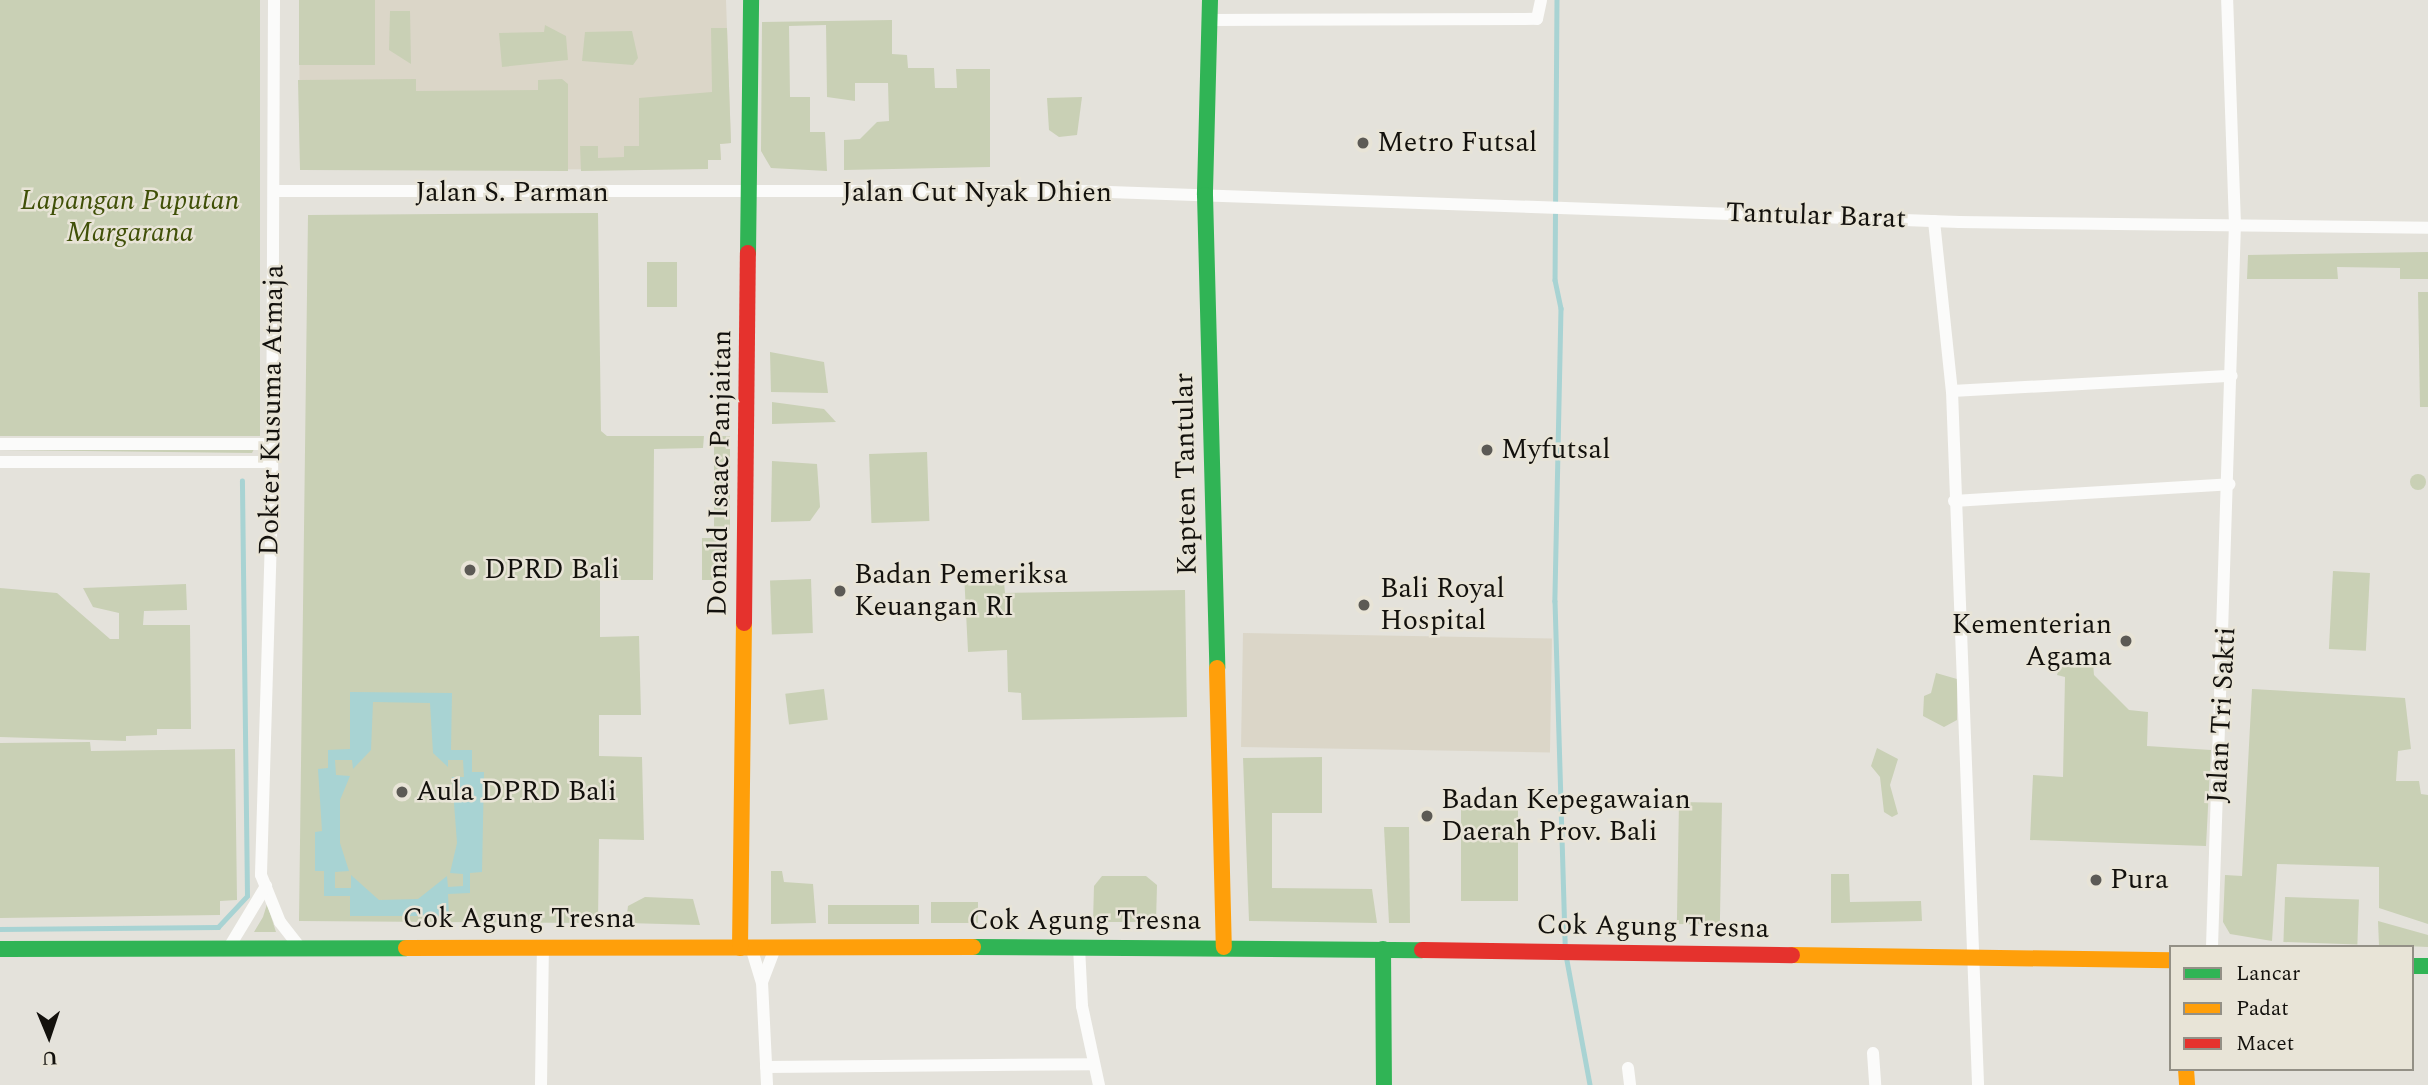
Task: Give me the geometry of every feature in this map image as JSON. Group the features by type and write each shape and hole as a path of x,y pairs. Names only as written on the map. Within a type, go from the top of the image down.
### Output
{"main road":[{"name":"Donald Isaac Panjaitan","path":"746,948 751,0"},
{"name":"Kapten Tantular","path":"1210,0 1216,21 1205,195 1224,947"},
{"name":"Cok Agung Tresna","path":"0,949 231,944 746,948 1224,947 2169,960"},
{"path":"1383,949 1384,1085"}],"street":[{"name":"Dokter Kusuma Atmaja","path":"274,0 272,462 264,820 266,889 297,944"},
{"path":"1216,21 1479,22 1541,16 1542,0"},
{"name":"Jalan Tri Sakti","path":"2212,945 2229,484 2235,225 2227,0"},
{"name":"Jalan S. Parman","path":"274,191 749,192"},
{"name":"Jalan Cut Nyak Dhien","path":"749,192 1205,195"},
{"name":"Tantular Barat","path":"1205,195 1539,204 1934,221 2428,228"},
{"path":"1934,221 1952,391 1954,501 1963,614 1971,956 1978,1085"},
{"path":"1952,391 2232,376"},
{"path":"0,444 272,444"},
{"path":"0,462 272,462"},
{"path":"1954,501 2229,484"},
{"path":"231,944 266,889"},
{"path":"541,1085 543,946"},
{"path":"1079,947 1099,1085"},
{"path":"746,948 762,982 767,1085"},
{"path":"762,982 775,948"},
{"path":"1873,1053 1875,1085"},
{"path":"766,1067 1094,1064"},
{"path":"1628,1068 1630,1085"}],"shaded area":[{"path":"299,0 726,0 731,143 720,144 721,160 708,160 708,169 300,170"},
{"path":"1243,633 1552,638 1550,752 1241,747"}],"green space":[{"name":"Lapangan Puputan Margarana","path":"0,0 260,0 260,436 0,436"},
{"path":"299,0 375,0 375,65 299,65"},
{"path":"390,11 410,11 411,64 389,50"},
{"path":"892,20 892,54 907,55 908,68 934,68 935,88 957,88 956,69 990,69 990,167 844,170 844,140 860,139 877,122 889,121 888,83 855,83 855,101 827,97 826,25 789,26 790,97 810,97 810,132 825,132 827,171 771,168 761,151 762,22"},
{"path":"545,25 566,36 568,60 502,67 499,33 544,32"},
{"path":"711,28 727,28 731,143 720,144 721,160 708,160 708,169 581,171 580,146 598,146 598,158 624,157 624,146 639,146 639,98 712,92"},
{"path":"632,31 638,58 633,65 582,61 585,32"},
{"path":"416,79 416,91 538,90 538,80 562,79 568,84 568,171 300,170 298,80"},
{"path":"1082,97 1077,135 1059,137 1049,130 1047,98"},
{"path":"598,213 601,431 607,436 704,436 703,448 654,449 653,580 600,580 600,637 639,636 641,715 599,715 599,756 642,757 644,840 599,839 598,923 299,921 308,215"},
{"path":"2428,252 2428,279 2400,279 2400,268 2337,267 2338,279 2247,279 2248,255"},
{"path":"647,262 677,262 677,307 647,307"},
{"path":"2418,292 2428,292 2428,407 2420,407"},
{"path":"770,352 824,362 828,393 771,392"},
{"path":"772,402 824,409 836,422 772,424"},
{"path":"714,436 730,436 730,529 714,529"},
{"path":"255,447 252,453 0,450"},
{"path":"927,452 929,521 871,523 869,454"},
{"path":"772,461 817,464 820,507 810,521 771,522"},
{"path":"2415,474 2421,474 2426,482 2424,488 2415,490 2410,485 2410,479"},
{"path":"702,538 728,538 728,580 702,580"},
{"path":"1003,571 1005,593 1185,590 1187,717 1022,720 1021,693 1008,692 1007,650 968,652 964,573"},
{"path":"2333,571 2370,573 2366,651 2329,649"},
{"path":"811,579 813,633 772,634 770,580"},
{"path":"186,584 187,610 144,611 143,625 190,625 191,729 157,729 157,735 126,736 126,741 0,737 0,588 57,593 110,639 119,639 119,613 93,607 83,588"},
{"path":"2062,657 2093,663 2094,675 2129,710 2148,712 2147,746 2211,750 2206,846 2030,840 2033,775 2063,777 2065,677 2057,675"},
{"path":"1936,673 1957,679 1957,720 1944,727 1923,716 1924,696 1931,693"},
{"path":"824,689 828,720 789,725 785,694"},
{"path":"2252,689 2405,698 2411,749 2398,751 2396,781 2419,781 2421,794 2428,795 2428,924 2379,908 2379,867 2277,864 2272,941 2230,934 2223,922 2225,875 2242,876"},
{"path":"90,742 91,751 235,749 237,900 220,901 220,915 0,918 0,743"},
{"path":"1877,748 1898,759 1890,785 1898,814 1892,817 1884,812 1880,777 1871,766"},
{"path":"1322,757 1322,813 1272,813 1272,888 1372,889 1377,923 1249,921 1243,758"},
{"path":"1679,802 1722,803 1720,925 1677,924"},
{"path":"1461,807 1518,807 1518,901 1461,901"},
{"path":"1384,827 1409,827 1410,923 1389,923"},
{"path":"771,871 782,871 784,882 813,884 816,923 771,924"},
{"path":"1831,874 1849,874 1850,902 1921,901 1922,921 1831,923"},
{"path":"1102,876 1146,876 1157,885 1156,922 1093,922 1094,886"},
{"path":"645,897 693,899 700,925 626,923 628,906"},
{"path":"2285,897 2359,900 2357,945 2283,942"},
{"path":"931,902 978,902 978,923 931,923"},
{"path":"267,904 276,932 254,932 263,917"},
{"path":"828,905 919,905 919,924 828,924"},
{"path":"2378,921 2428,935 2428,947 2379,945"}],"water":[{"path":"350,692 452,693 451,750 472,750 472,772 484,772 482,872 470,873 470,893 448,894 449,916 350,916 350,896 324,896 324,871 315,871 315,832 322,831 318,769 328,768 328,750 350,749","holes":["373,702 430,703 433,753 448,767 448,760 463,760 464,777 452,777 457,843 450,873 463,874 463,886 448,887 447,876 418,899 379,900 351,875 351,888 335,888 335,872 349,871 340,843 340,800 350,776 336,775 335,760 352,760 353,769 371,750"]}],"waterway":[{"path":"1557,0 1555,280 1561,308 1555,601 1565,947"},
{"path":"0,929 218,927 247,896 242,481"},
{"path":"1566,955 1590,1085"}],"traffic: fast":[{"path":"748,253 751,0"},
{"path":"1210,0 1205,195 1217,668"},
{"path":"973,947 1422,950"},
{"path":"0,949 406,948"},
{"path":"1383,949 1384,1085"},
{"path":"2414,966 2428,966"}],"traffic: slow":[{"path":"740,948 744,623"},
{"path":"1217,668 1224,947"},
{"path":"406,948 973,947"},
{"path":"1792,955 2169,960"},
{"path":"2186,1071 2187,1085"}],"traffic: jam":[{"path":"744,623 748,253"},
{"path":"1422,950 1792,955"}],"place":[{"name":"Metro Futsal","path":"1363,143"},
{"name":"Myfutsal","path":"1487,450"},
{"name":"DPRD Bali","path":"470,570"},
{"name":"Badan Pemeriksa Keuangan RI","path":"840,591"},
{"name":"Bali Royal Hospital","path":"1364,605"},
{"name":"Kementerian Agama","path":"2126,641"},
{"name":"Aula DPRD Bali","path":"402,792"},
{"name":"Badan Kepegawaian Daerah Prov. Bali","path":"1427,816"},
{"name":"Pura","path":"2096,880"}]}
